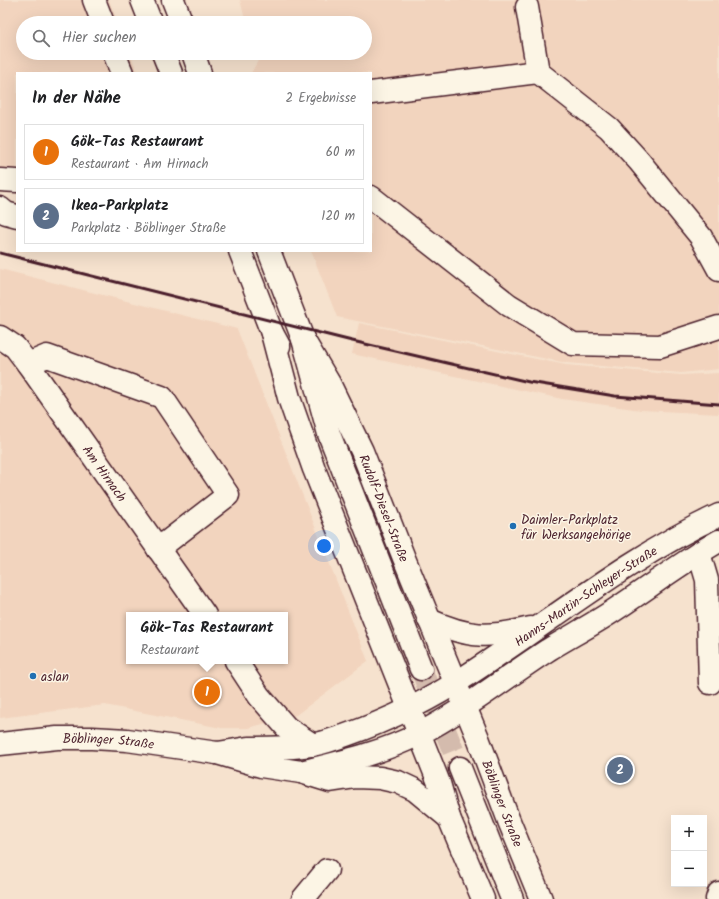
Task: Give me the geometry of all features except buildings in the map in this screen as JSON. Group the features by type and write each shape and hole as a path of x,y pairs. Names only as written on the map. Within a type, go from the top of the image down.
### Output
{"main road":[{"path":"94,0 100,16"},
{"path":"142,0 148,16"},
{"path":"173,0 179,16"},
{"path":"527,7 538,72 609,128 639,160 701,237 719,270"},
{"path":"117,60 122,72"},
{"path":"166,60 171,72"},
{"path":"195,60 200,72"},
{"path":"372,93 538,72"},
{"path":"0,180 16,181"},
{"path":"374,202 509,305 574,344 660,346 719,327"},
{"path":"0,208 16,216"},
{"name":"Rudolf-Diesel-Straße","path":"240,252 272,333 329,434"},
{"name":"Rudolf-Diesel-Straße","path":"268,252 303,339 329,434 421,669"},
{"path":"272,333 289,398 314,469 409,708"},
{"name":"Am Hirnach","path":"0,337 15,347 28,364 203,612"},
{"name":"Rudolf-Diesel-Straße","path":"303,339 329,383 362,451 429,620 456,683"},
{"path":"28,364 47,356 162,397 228,495 158,549"},
{"name":"Hanns-Martin-Schleyer-Straße","path":"456,683 624,567 677,536 719,515"},
{"name":"Hanns-Martin-Schleyer-Straße","path":"465,707 548,651 612,612 719,541"},
{"path":"699,553 707,580 710,683"},
{"path":"429,620 471,635 485,636 510,633 542,625"},
{"path":"238,664 259,696 287,728 313,745"},
{"name":"Böblinger Straße","path":"217,754 248,748 313,745 362,729 409,708 456,683 541,899"},
{"name":"Böblinger Straße","path":"301,772 358,757 395,744 419,734 465,707"},
{"name":"Böblinger Straße","path":"409,708 439,783 449,818 483,899"},
{"name":"Böblinger Straße","path":"0,744 57,738 127,740 217,754 262,766 301,772 330,781 356,777 380,778 398,782 420,793 449,818"},
{"path":"439,783 448,763 455,759 464,758 476,760 487,765"},
{"name":"Böblinger Straße","path":"460,768 512,899"},
{"path":"303,899 326,870"},
{"path":"717,899 719,893"}],"shaded area":[{"path":"0,0 109,0 115,16 16,16 16,60 133,60 138,72 16,72 16,193 0,193"},
{"path":"240,0 719,0 719,369 681,373 567,363 337,317 311,252 372,252 372,72 252,72 258,60 372,60 372,16 244,16"},
{"path":"0,269 237,329 368,661 296,715 248,728 221,728 105,705 0,718"},
{"path":"359,323 566,365 681,375 719,373 719,414 641,410 562,399 352,354"}],"tunnel":[{"path":"421,669 460,768"}],"railway":[{"path":"0,253 348,340 529,382 615,396 719,404"}],"place":[{"name":"Daimler-Parkplatz für Werksangehörige","path":"513,526"},
{"name":"aslan","path":"33,676"},
{"name":"Gök-Tas Restaurant","path":"207,692"},
{"name":"Ikea-Parkplatz","path":"620,770"}]}
